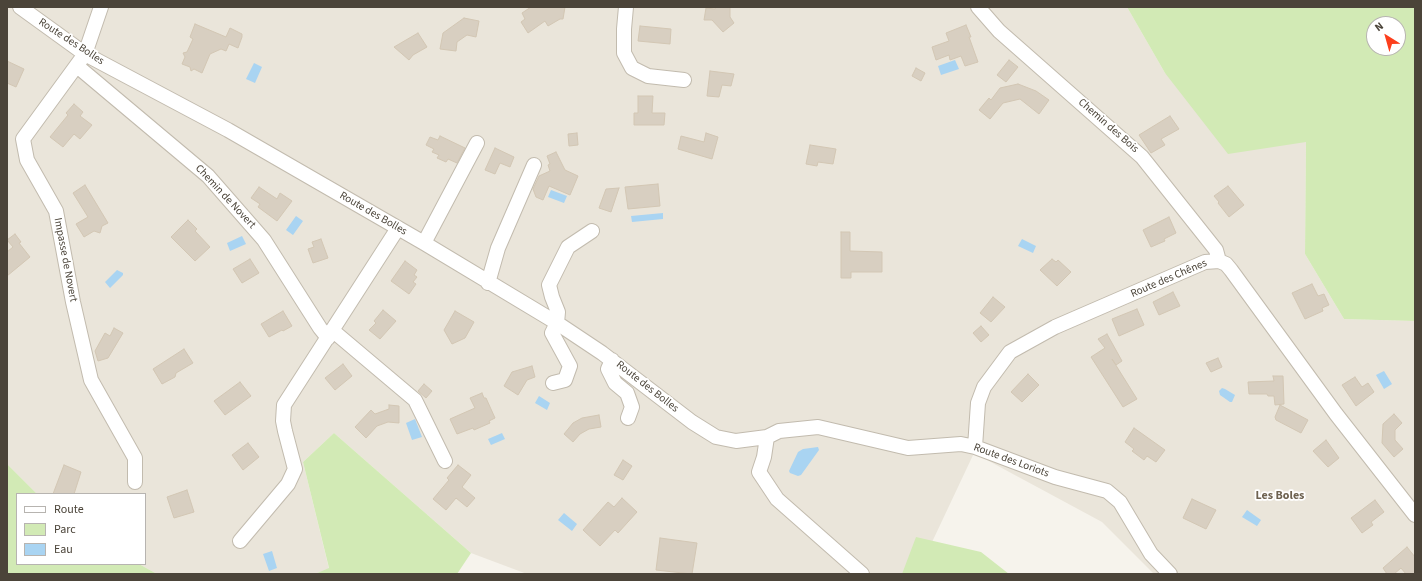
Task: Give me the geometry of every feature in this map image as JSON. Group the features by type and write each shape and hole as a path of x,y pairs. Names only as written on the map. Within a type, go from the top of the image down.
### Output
{"street":[{"name":"Route des Bolles","path":"20,7 85,54 228,130 424,243 488,283 557,323 612,360 692,422 716,437"},
{"name":"Impasse de Novert","path":"101,7 85,54 23,139 28,160 56,211 73,302 91,380 135,458 135,482"},
{"path":"626,7 624,53 632,68 648,76 684,80"},
{"name":"Chemin des Bois","path":"978,7 999,31 1142,156 1216,250 1219,261"},
{"name":"Chemin de Novert","path":"77,66 208,176 264,240 320,328 330,334 415,400 445,461"},
{"path":"424,243 477,143"},
{"path":"488,283 498,248 534,165"},
{"path":"240,541 288,484 295,469 284,431 284,405 398,228"},
{"path":"553,383 565,380 570,366 552,332 557,323 558,312 549,285 568,247 592,231"},
{"name":"Route des Chênes","path":"974,447 978,403 984,387 1010,352 1055,327 1205,262 1219,261 1226,264 1231,270 1336,414 1415,515"},
{"path":"612,360 608,369 615,383 627,393 632,407 628,418"},
{"name":"Route des Loriots","path":"716,437 736,441 767,438 779,431 818,427 908,448 961,444 974,447 1055,477 1106,492 1120,502 1151,554 1170,574"},
{"path":"767,438 764,457 759,472 777,499 862,574"}],"shaded area":[{"path":"7,7 1127,7 1165,73 1306,142 1305,254 1344,319 1415,321 1415,574 1154,574 1102,522 974,453 917,574 527,574 471,553 334,433 303,462 329,569 315,574 157,574 141,565 146,565 146,493 36,493 7,464"}],"green space":[{"path":"1127,7 1415,7 1415,321 1344,319 1305,254 1306,142 1228,154 1165,73"},
{"path":"334,433 471,553 457,574 315,574 329,568 303,462"},
{"path":"7,464 36,493 16,493 16,565 141,565 157,574 7,574"},
{"path":"916,537 981,552 1009,574 902,574"}],"water":[{"path":"955,60 959,69 941,75 938,66"},
{"path":"254,63 262,67 255,83 246,79"},
{"path":"551,190 567,196 564,203 548,197"},
{"path":"663,213 663,219 632,222 631,216"},
{"path":"296,216 303,221 293,235 286,230"},
{"path":"242,236 246,244 230,251 227,243"},
{"path":"1022,239 1036,246 1033,253 1018,246"},
{"path":"117,270 123,273 123,275 110,288 105,282"},
{"path":"1384,371 1392,384 1384,389 1376,375"},
{"path":"1222,388 1235,395 1232,402 1220,395 1219,391"},
{"path":"539,396 550,403 547,410 535,403"},
{"path":"415,419 422,437 412,440 406,423"},
{"path":"502,433 505,439 491,445 488,439"},
{"path":"818,447 819,450 801,475 798,476 790,473 789,471 798,452 803,449"},
{"path":"1247,510 1261,520 1257,526 1242,517"},
{"path":"564,513 577,524 572,531 558,520"},
{"path":"272,551 277,568 269,571 263,554"}],"building":[{"path":"531,7 565,7 563,19 560,19 548,26 545,21 528,33 521,22 525,19 522,13"},
{"path":"716,7 730,7 730,17 734,23 723,32 712,20 704,20 706,8 715,9"},
{"path":"464,18 479,21 476,37 467,35 457,42 456,51 440,49 443,33"},
{"path":"195,24 226,37 230,28 242,34 238,48 229,44 226,51 221,49 210,54 202,73 194,69 191,71 190,67 182,64 185,57 183,53 187,52 193,39 190,37"},
{"path":"966,25 978,62 965,66 961,56 950,60 949,55 936,60 932,47 949,41 946,33"},
{"path":"640,26 671,29 670,44 638,41"},
{"path":"418,33 427,47 413,55 409,60 394,47"},
{"path":"1009,60 1018,67 1006,82 997,75"},
{"path":"7,61 24,69 16,87 7,83"},
{"path":"916,68 925,73 921,81 912,76"},
{"path":"710,71 734,74 731,86 722,85 719,97 707,96"},
{"path":"1018,84 1036,91 1049,100 1039,114 1020,99 1003,103 990,119 979,110 989,98 991,100 1000,88"},
{"path":"638,96 653,96 652,113 665,113 664,125 634,125 634,113 638,113"},
{"path":"74,104 83,112 80,116 92,125 80,139 74,134 63,147 50,137 68,115 66,113"},
{"path":"1170,116 1179,129 1161,139 1165,145 1151,153 1139,135"},
{"path":"577,133 578,145 569,146 568,134"},
{"path":"706,133 718,137 712,159 678,149 681,136 704,142"},
{"path":"440,136 465,148 457,163 448,159 446,162 437,158 439,155 432,152 434,149 426,145 430,137 438,140"},
{"path":"810,145 836,149 833,164 818,162 817,166 806,164"},
{"path":"495,148 514,157 510,167 500,163 495,174 485,170"},
{"path":"556,152 565,170 578,176 570,195 549,186 543,200 536,197 533,189 539,176 550,171 548,165 550,164 547,156"},
{"path":"658,184 660,206 628,209 625,187"},
{"path":"85,185 108,223 102,226 100,233 94,231 84,237 76,224 88,217 73,193"},
{"path":"1228,186 1244,205 1229,217 1214,196"},
{"path":"259,187 277,199 280,193 292,201 277,221 258,207 260,204 251,198"},
{"path":"619,188 611,212 599,208 606,189"},
{"path":"1169,217 1176,233 1164,239 1165,241 1151,247 1143,230"},
{"path":"188,220 197,229 195,231 210,247 195,261 171,237"},
{"path":"841,232 850,232 850,251 882,252 882,272 851,272 851,278 841,278"},
{"path":"15,234 21,242 19,243 30,257 7,276 7,252 13,247 7,240"},
{"path":"321,239 328,258 313,263 308,249 314,247 312,242"},
{"path":"250,259 259,273 242,283 233,269"},
{"path":"1052,259 1056,262 1058,260 1071,272 1057,286 1040,270"},
{"path":"405,261 417,270 414,275 417,277 413,282 416,284 409,294 391,281"},
{"path":"1312,284 1318,296 1324,294 1329,305 1322,308 1323,311 1305,319 1292,293"},
{"path":"1173,292 1180,306 1159,315 1153,302"},
{"path":"993,297 1005,307 991,322 980,313"},
{"path":"1137,309 1144,325 1119,336 1112,319"},
{"path":"383,310 396,321 380,339 369,330 376,323 374,321"},
{"path":"283,311 292,326 269,337 261,324"},
{"path":"455,311 474,322 465,338 452,344 444,330"},
{"path":"981,326 989,335 981,342 973,333"},
{"path":"114,328 123,333 108,358 98,361 95,351 105,333 110,336"},
{"path":"1107,334 1122,361 1116,365 1112,359 1137,399 1123,407 1091,357 1105,348 1098,339"},
{"path":"184,349 193,363 176,373 175,377 162,384 153,369"},
{"path":"1218,358 1222,367 1211,372 1206,363"},
{"path":"343,364 352,376 335,390 325,378"},
{"path":"532,366 535,377 527,380 518,395 504,386 512,372"},
{"path":"1028,374 1039,385 1022,402 1011,392"},
{"path":"1273,376 1283,376 1284,404 1275,405 1274,396 1268,396 1267,394 1249,394 1248,382 1274,381"},
{"path":"1355,377 1362,387 1368,383 1374,392 1356,406 1342,385"},
{"path":"240,382 251,396 225,415 214,401"},
{"path":"424,384 432,391 426,398 418,391"},
{"path":"482,393 484,398 486,398 495,418 489,421 490,423 474,430 473,428 457,434 450,419 475,408 470,398"},
{"path":"389,405 399,406 399,423 388,422 377,426 366,438 355,427 371,410 375,414 389,409"},
{"path":"1280,405 1308,420 1301,433 1276,420 1275,417"},
{"path":"1394,414 1402,423 1395,430 1395,440 1403,449 1394,457 1382,443 1383,424"},
{"path":"599,415 601,427 589,429 580,434 573,442 564,434 573,423 582,418"},
{"path":"1134,428 1165,450 1156,462 1147,456 1144,460 1132,451 1134,449 1125,442"},
{"path":"1326,440 1339,458 1328,467 1313,451"},
{"path":"248,443 259,457 243,470 232,455"},
{"path":"623,460 632,466 623,480 614,475"},
{"path":"64,465 81,472 74,493 53,493"},
{"path":"458,465 471,475 462,487 475,498 467,507 456,498 446,510 433,499 449,480 447,478"},
{"path":"187,490 194,512 174,518 167,497"},
{"path":"622,498 637,512 618,533 615,530 600,546 583,530 608,502 614,507"},
{"path":"1192,499 1216,510 1206,529 1183,518"},
{"path":"1375,500 1384,512 1371,522 1373,525 1362,533 1351,518"},
{"path":"660,538 697,543 692,574 656,570"},
{"path":"1407,547 1415,557 1415,574 1406,574 1401,568 1394,574 1387,574 1383,568"}],"district":[{"name":"Les Boles","path":"1280,496"}]}
